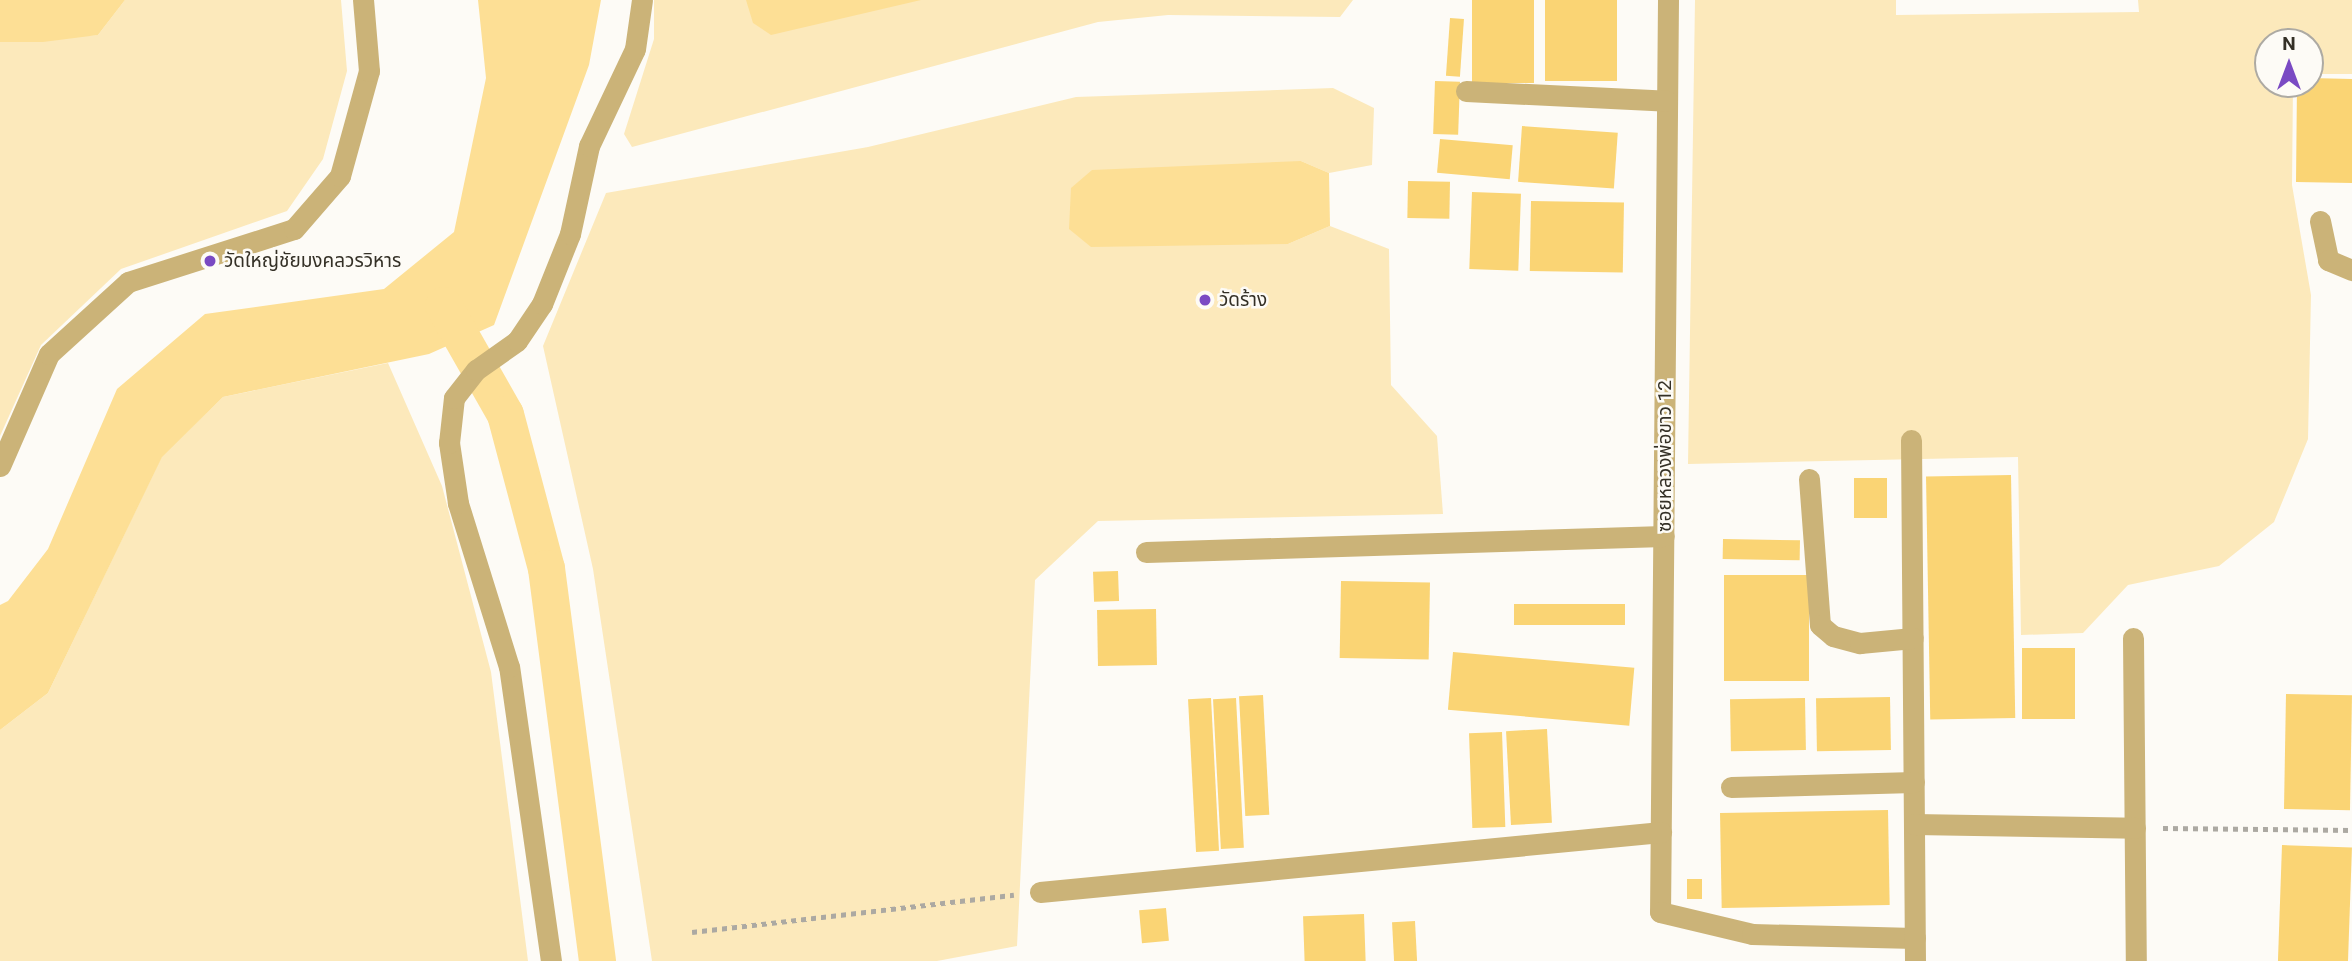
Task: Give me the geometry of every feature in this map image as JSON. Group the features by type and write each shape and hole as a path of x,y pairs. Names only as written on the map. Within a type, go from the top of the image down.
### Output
{"street":[{"path":"0,466 49,354 128,282 294,229 341,176 369,71 363,0"},
{"path":"551,961 509,667 458,503 449,443 454,398 476,370 517,341 542,303 570,234 589,146 635,49 642,0"},
{"name":"ซอยหลวงพ่อขาว 12","path":"1668,0 1660,912 1752,934 1915,938"},
{"path":"1466,91 1667,101"},
{"path":"2320,220 2328,260 2352,270"},
{"path":"1911,440 1915,961"},
{"path":"1809,480 1820,625 1833,636 1860,643 1913,638"},
{"path":"1146,552 1664,537"},
{"path":"2133,638 2136,961"},
{"path":"1731,786 1914,782"},
{"path":"1914,824 2134,828"},
{"path":"1040,892 1661,832"}],"path":[{"path":"2134,828 2352,830"},
{"path":"691,932 1040,892"}],"shaded area":[{"path":"0,0 125,0 98,35 43,42 0,42"},
{"path":"125,0 341,0 347,71 323,159 287,211 121,269 41,345 0,436 0,42 98,35"},
{"path":"478,0 601,0 589,65 494,325 429,354 223,397 162,457 48,693 0,730 0,605 8,601 48,549 117,389 205,314 384,289 454,232 486,78"},
{"path":"654,0 1353,0 1340,17 1168,15 1098,22 632,147 624,134 654,39"},
{"path":"746,0 921,0 771,35 753,23"},
{"path":"1695,0 1896,0 1896,15 2139,12 2138,0 2352,0 2352,74 2324,74 2324,28 2254,28 2254,98 2293,98 2292,185 2311,295 2308,439 2274,522 2219,566 2128,585 2083,633 2021,635 2018,457 1688,464"},
{"path":"1333,88 1374,108 1372,165 1329,173 1301,161 1288,244 1330,226 1389,249 1391,385 1437,436 1443,514 1098,521 1035,580 1017,946 937,961 652,961 593,569 543,346 606,193 868,147 1076,97"},
{"path":"1301,161 1329,173 1330,226 1288,244 1091,247 1069,229 1071,188 1092,170"},
{"path":"388,363 442,486 491,672 528,961 0,961 0,730 48,693 162,456 223,397"}],"building":[{"path":"1472,0 1534,0 1534,83 1472,83"},
{"path":"1545,0 1617,0 1617,81 1545,81"},
{"path":"1450,18 1464,19 1460,77 1446,76"},
{"path":"2324,78 2352,79 2352,183 2296,182 2297,98 2324,98"},
{"path":"1435,81 1460,82 1458,135 1433,134"},
{"path":"1522,126 1618,133 1614,189 1518,182"},
{"path":"1440,139 1513,145 1510,179 1437,173"},
{"path":"1408,181 1450,182 1449,219 1407,218"},
{"path":"1472,192 1521,194 1518,271 1469,269"},
{"path":"1531,201 1624,203 1623,273 1530,271"},
{"path":"2011,475 2015,718 1930,719 1926,476"},
{"path":"1854,478 1887,478 1887,518 1854,518"},
{"path":"1723,539 1800,540 1800,560 1723,559"},
{"path":"1118,571 1119,601 1094,602 1093,572"},
{"path":"1724,575 1809,575 1809,681 1724,681"},
{"path":"1341,581 1430,583 1429,660 1340,658"},
{"path":"1514,604 1625,604 1625,625 1514,625"},
{"path":"1156,609 1157,665 1098,666 1097,610"},
{"path":"2022,648 2075,648 2075,719 2022,719"},
{"path":"1453,652 1634,668 1629,726 1448,710"},
{"path":"2286,694 2352,695 2350,810 2284,809"},
{"path":"1263,695 1269,815 1245,816 1239,696"},
{"path":"1890,697 1891,750 1817,751 1816,698"},
{"path":"1211,698 1219,851 1196,852 1188,699"},
{"path":"1236,698 1244,848 1221,849 1213,699"},
{"path":"1805,698 1806,750 1731,751 1730,699"},
{"path":"1547,729 1552,823 1511,825 1506,731"},
{"path":"1502,732 1505,827 1472,828 1469,733"},
{"path":"1888,810 1890,905 1722,908 1720,813"},
{"path":"2282,845 2352,847 2348,961 2278,961"},
{"path":"1687,879 1702,879 1702,899 1687,899"},
{"path":"1166,908 1169,941 1142,943 1139,910"},
{"path":"1364,914 1366,961 1305,961 1303,916"},
{"path":"1415,921 1417,961 1394,961 1392,922"}],"waterway":[{"path":"443,305 505,414 546,568 597,961"}],"place":[{"name":"วัดใหญ่ชัยมงคลวรวิหาร","path":"210,261"},
{"name":"วัดร้าง","path":"1205,300"}]}
